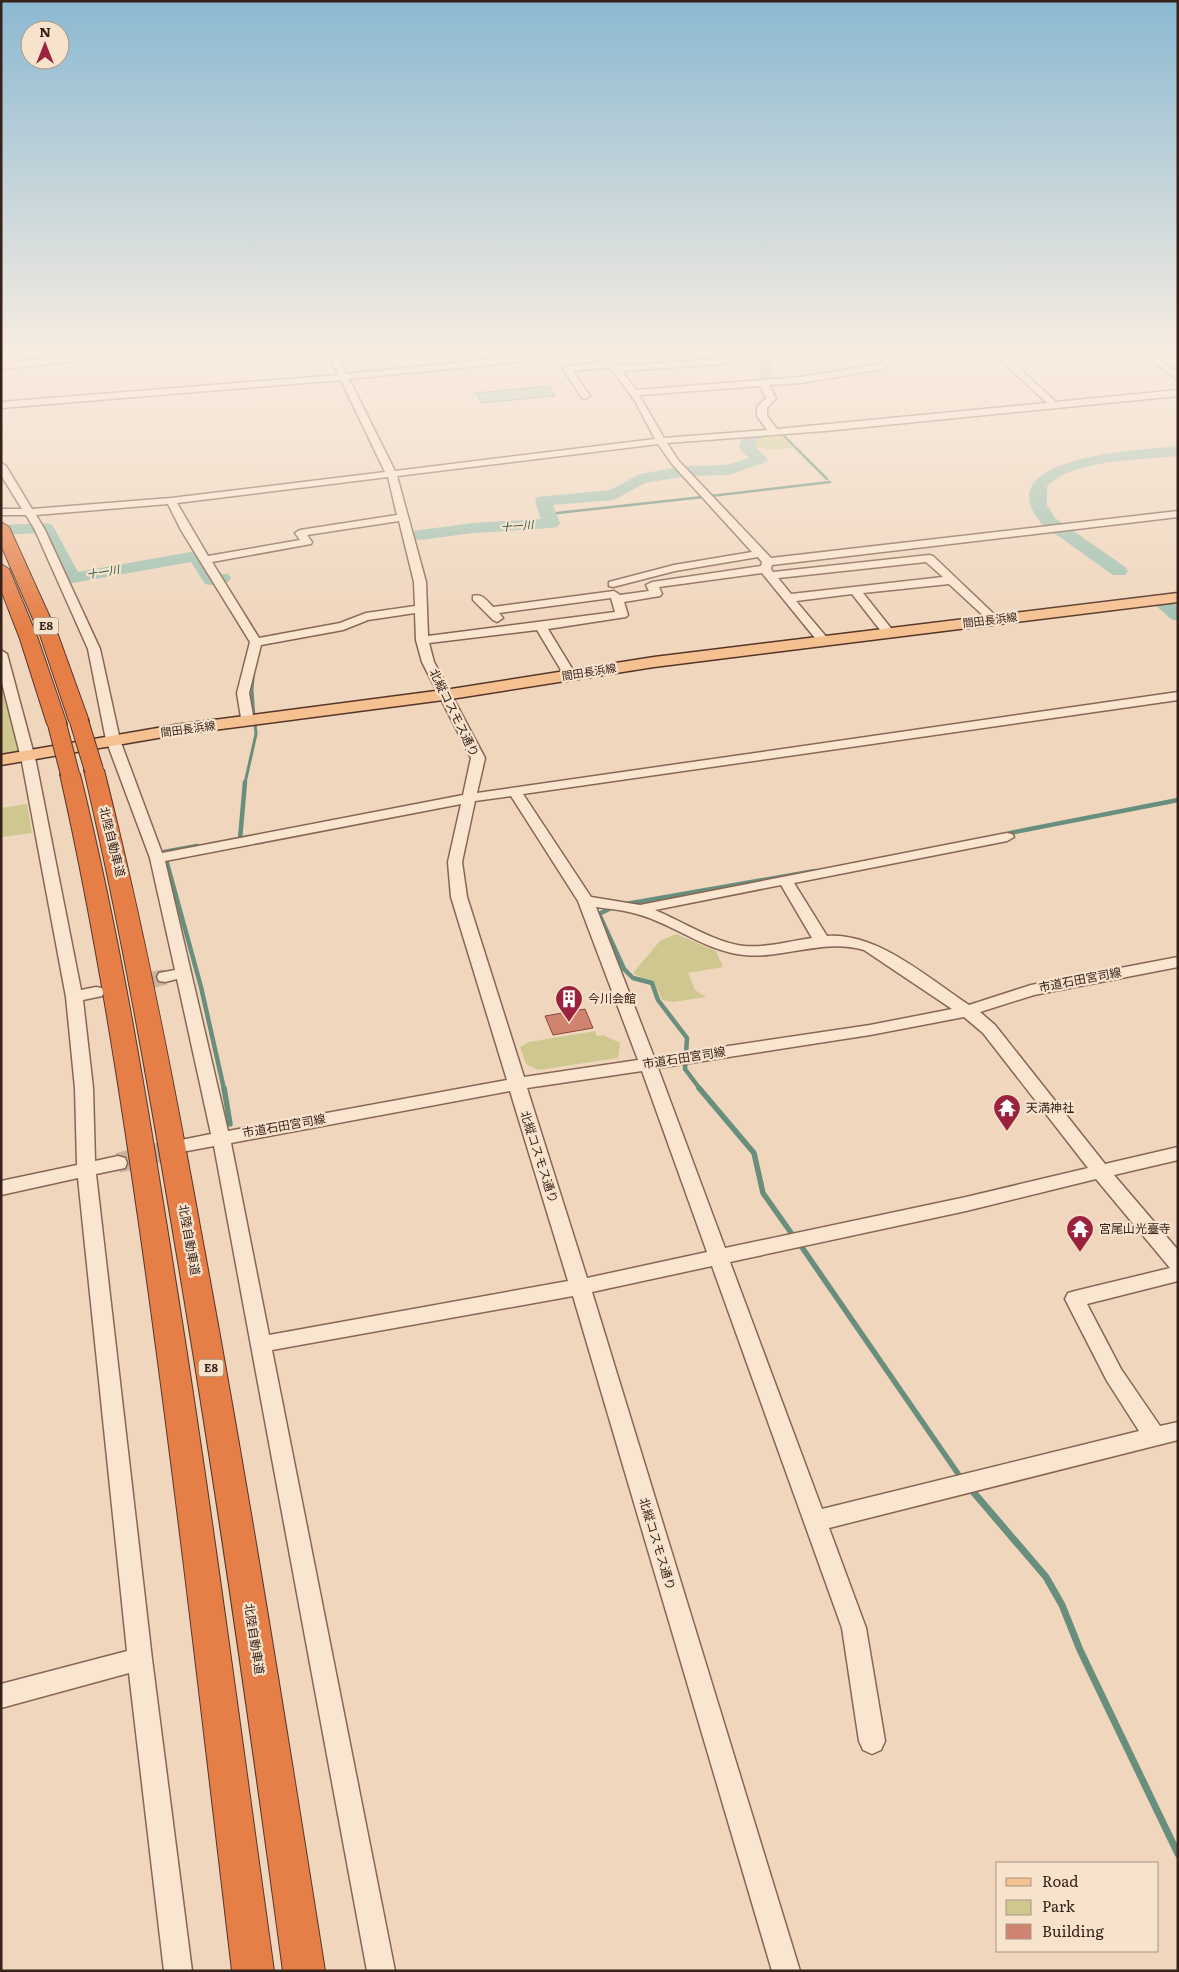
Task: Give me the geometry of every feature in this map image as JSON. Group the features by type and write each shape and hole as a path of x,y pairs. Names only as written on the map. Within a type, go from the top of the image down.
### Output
{"highway":[{"name":"北陸自動車道","path":"3,530 49,635 79,721 82,772 97,891 122,1026 164,1297 253,1971"},
{"name":"北陸自動車道","path":"1,569 29,639 57,724 82,772 123,886 148,1011 198,1288 263,1693 304,1971"}],"main road":[{"name":"間田長浜線","path":"1,760 113,740 446,695 654,662 1178,597"}],"street":[{"name":"北縦コスモス通り","path":"377,445 392,475 420,582 422,640 428,662 478,758 458,840 455,862 458,897 580,1287 786,1971"},
{"path":"1,512 30,512 171,501 636,445"},
{"path":"663,445 683,471 766,565 788,598 822,640"},
{"path":"1,466 30,512 94,648 113,740 157,858 221,1138 381,1971"},
{"path":"171,501 186,530 256,642 243,694 247,721"},
{"path":"617,599 656,594 652,585 766,565 1178,514"},
{"path":"206,560 307,542 300,533 402,517"},
{"path":"613,584 674,568 929,558 994,619"},
{"path":"788,598 951,580"},
{"path":"855,590 888,632"},
{"path":"422,640 622,615 614,594 490,611"},
{"path":"477,598 508,629"},
{"path":"256,642 343,626 366,617 420,609"},
{"path":"541,626 570,675"},
{"path":"1,654 27,756 74,997 84,1088 86,1170 140,1659 178,1971"},
{"path":"157,858 469,798 1178,696"},
{"path":"515,792 586,901 648,1064 854,1628 872,1741"},
{"path":"642,910 651,906 1007,837"},
{"path":"786,881 822,941"},
{"path":"586,901 642,910 726,947 740,950 762,951 822,941 846,940 870,947 966,1011 989,1029 1100,1171 1178,1264"},
{"name":"市道石田宮司線","path":"187,1145 516,1084 870,1030 966,1011 1031,990 1178,962"},
{"path":"165,977 183,973"},
{"path":"74,997 96,992"},
{"path":"262,1344 580,1287 966,1204 1178,1153"},
{"path":"1,1188 118,1163"},
{"path":"1155,1437 1114,1375 1075,1299 1178,1273"},
{"path":"815,1521 964,1482 1178,1431"},
{"path":"1,1696 140,1659"}],"green space":[{"path":"790,445 793,448 770,450 752,446"},
{"path":"1,652 31,752 1,756"},
{"path":"27,804 32,833 2,837 1,808"},
{"path":"676,934 716,951 723,967 688,973 695,990 706,997 673,1002 662,1000 654,984 633,973 660,941"},
{"path":"595,1031 597,1036 603,1035 620,1043 618,1058 538,1070 526,1064 520,1047 529,1042"}],"building":[{"name":"今川会館","path":"585,1009 593,1028 553,1035 545,1016"}],"waterway":[{"name":"十一川","path":"420,535 473,528 551,523 543,501 614,495 640,479 686,471 729,470 760,459 748,449 747,445"},
{"path":"793,445 827,479"},
{"path":"1119,571 1048,521 1039,505 1039,487 1050,476 1076,465 1178,451"},
{"path":"711,496 830,482"},
{"path":"548,514 703,497"},
{"name":"十一川","path":"1,530 45,528 72,578 196,556 211,580 222,578"},
{"path":"1163,604 1178,615"},
{"path":"254,668 252,690 254,717"},
{"path":"245,783 256,734 255,722"},
{"path":"237,840 240,839 245,782"},
{"path":"1010,833 1178,800"},
{"path":"197,846 164,852 201,987 224,1089"},
{"path":"626,904 815,871"},
{"path":"613,907 599,914 624,969 633,978 652,983 658,1000 687,1038 685,1069 700,1089"},
{"path":"224,1088 230,1124"},
{"path":"699,1088 754,1153 763,1193 794,1237"},
{"path":"799,1243 961,1478"},
{"path":"969,1487 1046,1577 1062,1605 1080,1650 1178,1854"}],"tunnel":[{"path":"105,990 165,977"},
{"path":"118,1163 180,1147"}],"place":[{"name":"今川会館","path":"569,1023"},
{"name":"天満神社","path":"1007,1132"},
{"name":"宮尾山光臺寺","path":"1080,1253"}]}
